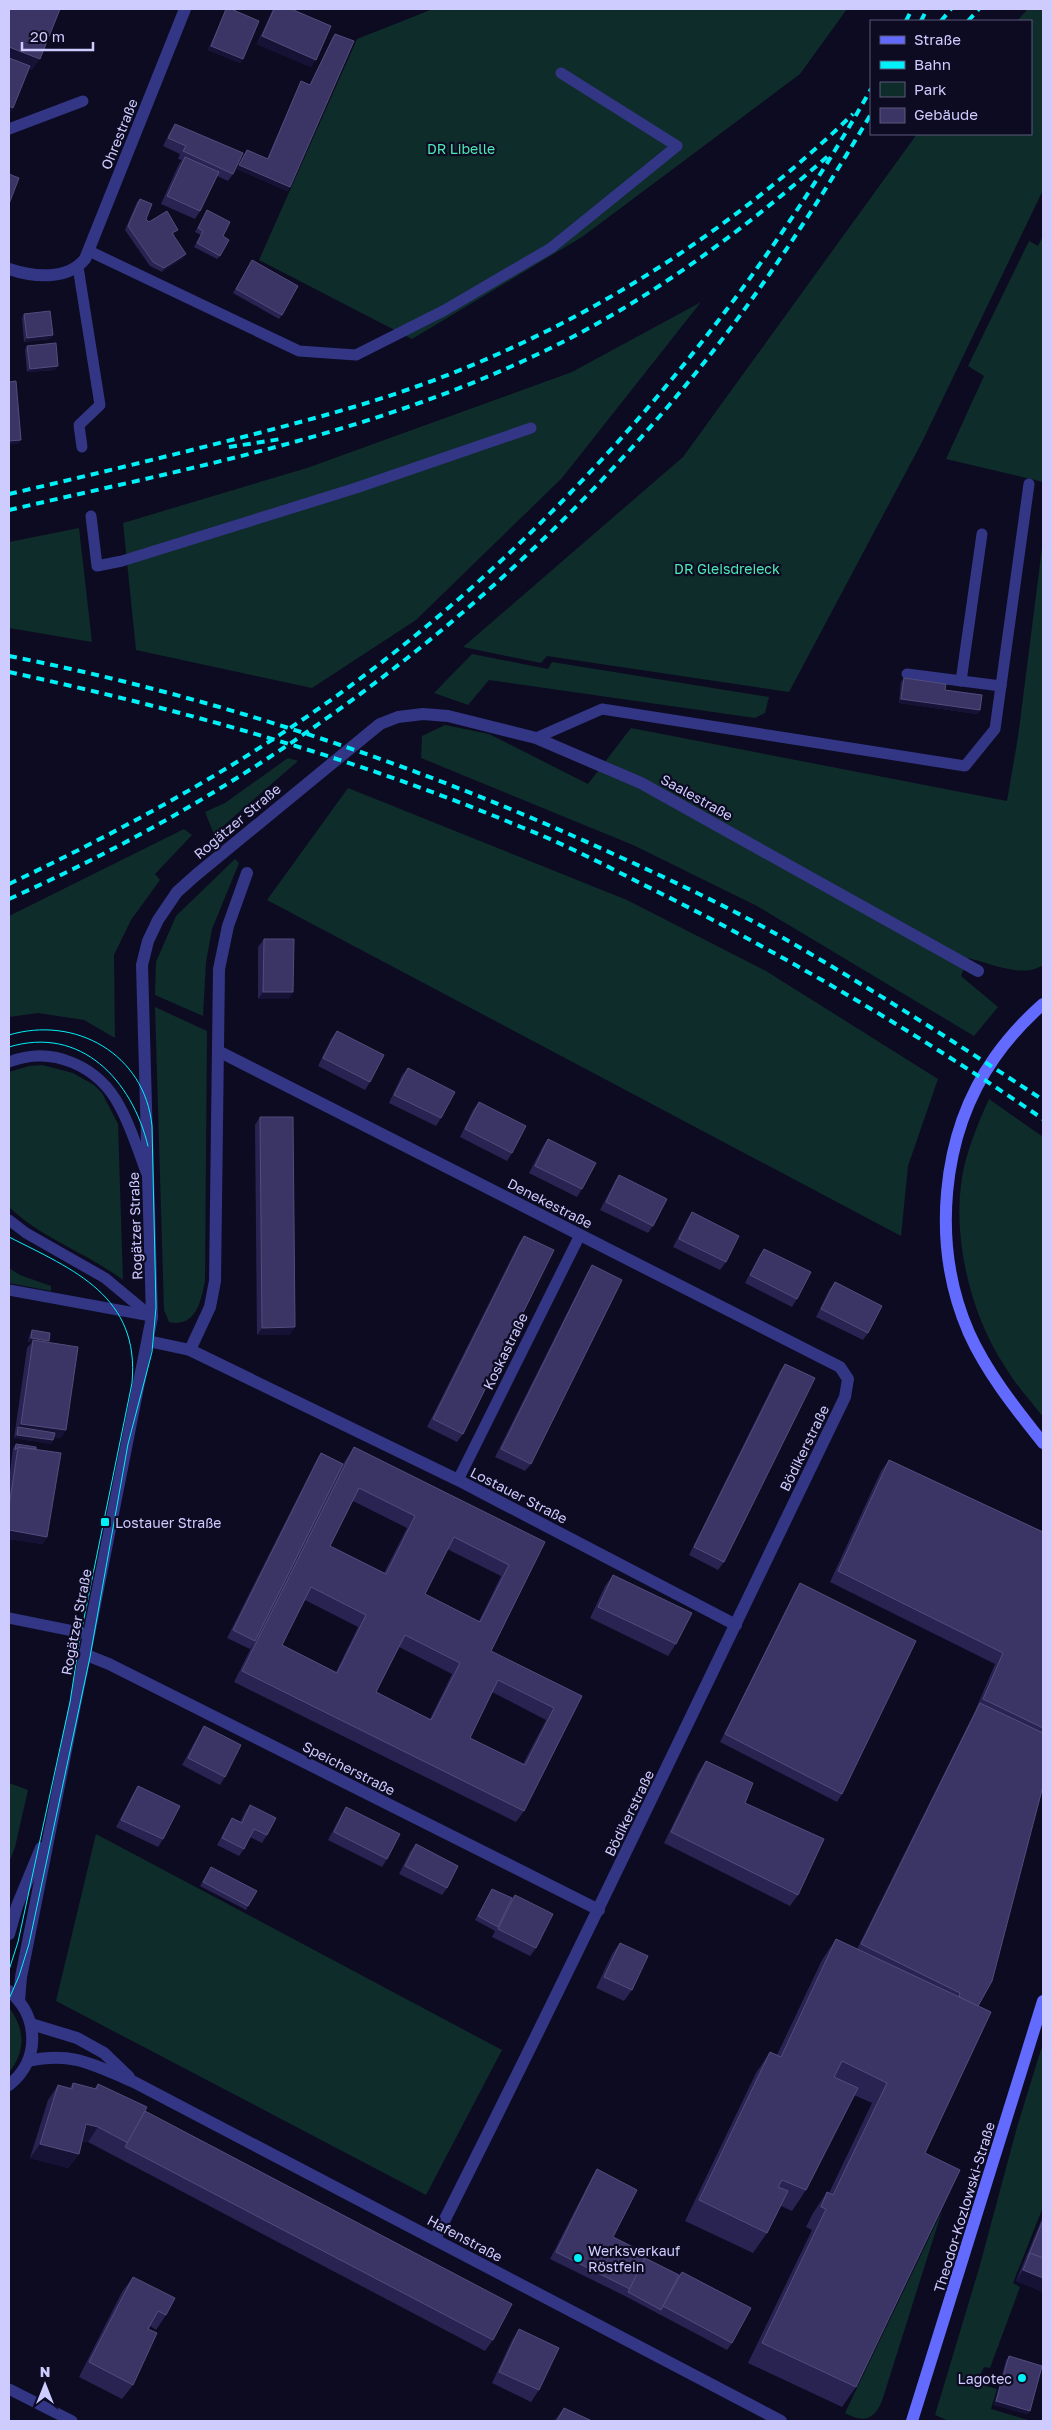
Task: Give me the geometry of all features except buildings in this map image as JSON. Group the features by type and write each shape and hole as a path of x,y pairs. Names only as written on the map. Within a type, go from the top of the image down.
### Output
{"main road":[{"path":"1043,1004 1020,1025 1002,1048 975,1093 952,1157 946,1203 948,1254 960,1306 976,1347 997,1382 1043,1442"},
{"name":"Theodor-Kozlowski-Straße","path":"912,2421 1043,2001"}],"street":[{"name":"Ohrestraße","path":"78,267 89,251 185,9"},
{"path":"9,269 36,275 53,275 78,267"},
{"name":"Saalestraße","path":"380,724 411,715 448,716 536,738 641,783 978,971"},
{"name":"Rogätzer Straße","path":"19,2001 21,1977 152,1317 142,971 145,950 153,928 169,902 196,874 380,724"},
{"path":"190,1350 210,1308 215,1281 217,984 220,961 237,898 248,872"},
{"name":"Denekestraße","path":"218,1051 840,1367 848,1379 845,1397"},
{"name":"Lostauer Straße","path":"148,1341 190,1350 458,1480 736,1625"},
{"name":"Bödikerstraße","path":"435,2239 600,1910 845,1397"},
{"name":"Speicherstraße","path":"84,1654 109,1664 600,1910"},
{"name":"Rogätzer Straße","path":"9,1934 17,1906 51,1823"},
{"path":"9,1991 19,2001 31,2024 33,2043 28,2061 18,2077 9,2084"},
{"name":"Hafenstraße","path":"31,2024 77,2038 104,2053 134,2082"},
{"name":"Hafenstraße","path":"28,2061 50,2057 75,2059 134,2082 781,2421"}],"lane":[{"path":"89,251 299,351 356,355 446,310 551,248 676,146 560,73"},
{"path":"9,129 83,101"},
{"path":"78,267 100,405 79,425 82,447"},
{"path":"91,516 97,566 122,561 347,491 531,428"},
{"path":"536,738 602,709 965,766 995,728 1029,484"},
{"path":"961,681 982,534"},
{"path":"907,674 1001,686"},
{"path":"9,1062 38,1056 57,1057 75,1063 94,1075 111,1092 120,1106 148,1178"},
{"path":"9,1220 26,1233 105,1278 152,1317"},
{"name":"Koskastraße","path":"458,1480 580,1235"},
{"path":"9,1290 152,1317"},
{"path":"9,1618 88,1634"},
{"path":"9,2389 72,2421"}],"green space":[{"name":"DR Libelle","path":"433,9 847,9 800,74 582,237 412,339 259,260 357,39"},
{"name":"DR Gleisdreieck","path":"1028,9 1043,9 1043,190 922,442 789,692 547,656 541,663 463,647 683,457 916,135 1032,135 1032,20 1018,20"},
{"path":"1043,236 1043,482 946,459 984,376 968,366 1029,241 1038,246"},
{"path":"701,302 562,478 416,620 312,688 136,650 123,523 307,468 572,372"},
{"path":"79,528 92,642 9,628 9,542"},
{"path":"1043,540 1043,965 1026,971 1006,969 968,958 961,976 998,1007 974,1036 757,906 633,845 421,758 422,736 445,725 489,734 588,784 631,728 1007,801 1018,737"},
{"path":"472,654 548,669 552,662 769,697 765,713 755,718 489,680 468,705 434,693"},
{"path":"288,758 298,761 214,834 205,812 225,803"},
{"path":"348,788 627,900 766,971 938,1079 908,1166 901,1236 267,900"},
{"path":"184,829 192,835 155,874 160,880 131,920 114,955 115,1038 84,1020 38,1013 9,1017 9,916"},
{"path":"235,859 239,863 212,929 206,962 203,1016 155,995 156,962 176,916"},
{"path":"155,1007 207,1031 205,1281 199,1305 195,1312 185,1321 178,1323 169,1322 164,1310"},
{"path":"42,1065 73,1073 94,1085 102,1093 118,1124 123,1280 35,1228 9,1207 9,1072 29,1066"},
{"path":"989,1099 1043,1137 1043,1417 1013,1379 981,1321 972,1296 961,1243 960,1191 964,1167 978,1124"},
{"path":"9,1268 20,1275 51,1286 51,1291 9,1283"},
{"path":"9,1783 28,1790 15,1847 9,1863"},
{"path":"96,1834 502,2050 426,2195 56,2001"},
{"path":"9,2008 21,2032 21,2048 15,2064 9,2072"},
{"path":"1043,2043 1043,2207 1013,2283 1020,2287 990,2368 984,2367 976,2383 997,2389 991,2409 1028,2420 949,2421 935,2415 980,2265 1017,2127"},
{"path":"942,2211 879,2408 875,2413 866,2418 862,2419 851,2416 845,2413"}],"tram line":[{"path":"9,1035 34,1030 58,1031 81,1036 103,1046 121,1060 136,1079 147,1101 152,1126 156,1307 152,1352 128,1444 90,1657 29,1944 19,1976 9,1999"},
{"path":"9,1047 35,1042 59,1044 80,1051 99,1064 116,1080 130,1100 148,1146"},
{"path":"9,1237 79,1275 98,1290 114,1307 125,1328 132,1353 132,1383 80,1638 70,1702 18,1942 9,1970"}],"railway":[{"path":"906,20 912,9"},
{"path":"922,20 927,9"},
{"path":"942,20 951,9"},
{"path":"969,20 979,9"},
{"path":"9,884 158,808 267,743 388,658 470,589 548,516 622,437 692,355 757,269 816,180 870,91"},
{"path":"9,494 185,452 330,414 415,387 475,364 534,337 592,307 648,274 703,238 805,158 853,114"},
{"path":"9,899 106,852 201,800 292,742 380,679 464,611 544,539 619,462 715,349 785,251 870,116"},
{"path":"9,510 277,447 409,407 473,383 576,335 652,291 725,240 828,156"},
{"path":"229,447 281,439"},
{"path":"9,656 85,672 235,712 383,760 527,816 672,881 769,930 888,1000 1043,1100"},
{"path":"9,672 140,703 269,738 396,779 459,802 551,840 692,909 795,965 896,1024 1043,1119"}],"place":[{"name":"Lostauer Straße","path":"105,1522"},
{"name":"Werksverkauf Röstfein","path":"578,2258"},
{"name":"Lagotec","path":"1022,2378"}]}
